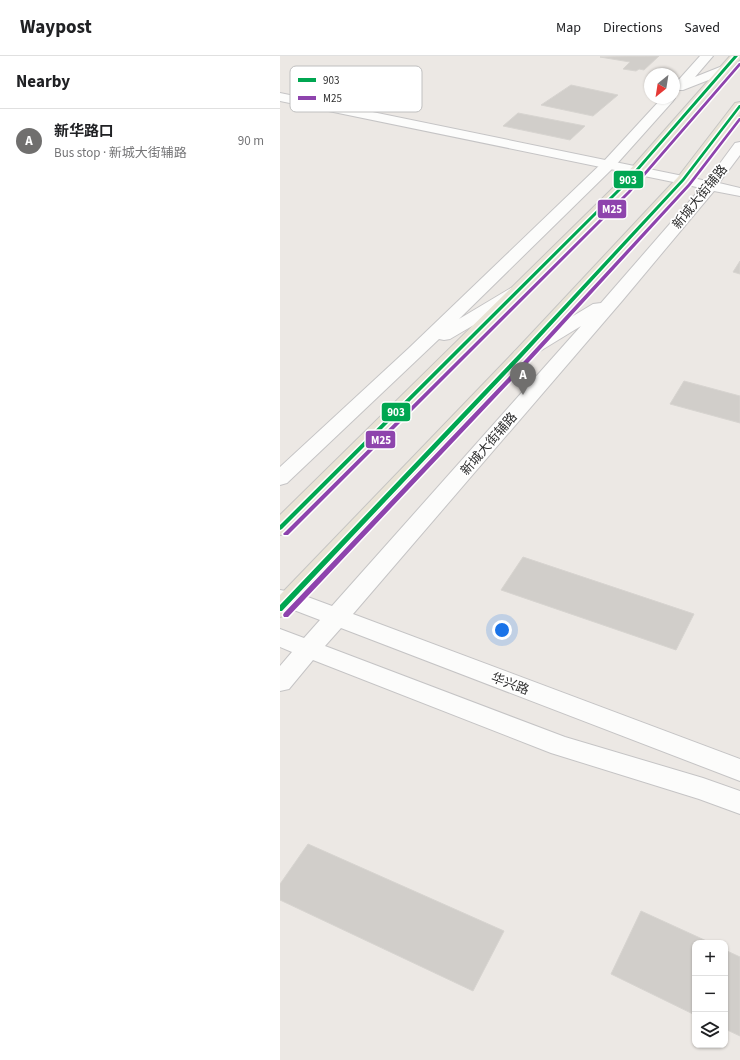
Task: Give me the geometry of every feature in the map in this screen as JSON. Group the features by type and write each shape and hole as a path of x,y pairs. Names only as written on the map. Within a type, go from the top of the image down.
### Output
{"main road":[{"path":"280,528 623,186 736,56"},
{"path":"283,602 521,355 683,180 740,106"}],"street":[{"path":"680,86 707,56"},
{"path":"680,90 725,69"},
{"path":"280,98 290,100"},
{"path":"280,478 415,352 609,164 664,104"},
{"path":"350,112 740,192"},
{"name":"新城大街辅路","path":"280,682 616,297 710,186 740,146"},
{"path":"415,352 517,292"},
{"path":"521,355 616,297"},
{"name":"华兴路","path":"283,602 337,618 740,770"},
{"path":"280,638 560,746 703,789 740,803"}],"building":[{"path":"659,56 646,68 644,68 644,70 639,69 636,71 623,69 630,62 600,57"},
{"path":"571,85 618,95 593,116 541,105"},
{"path":"518,113 585,126 570,140 503,126"},
{"path":"740,261 740,274 733,272"},
{"path":"684,381 740,396 740,423 670,404"},
{"path":"523,557 694,614 676,650 501,590"},
{"path":"308,844 504,931 473,991 280,900 280,884"},
{"path":"641,911 704,940 692,940 692,1014 611,974"},
{"path":"728,951 740,957 740,1036 728,1030"}],"transit line":[{"name":"903","path":"280,528 623,186 736,56"},
{"name":"M25","path":"286,534 629,192 740,64"},
{"name":"903","path":"280,609 521,355 683,180 740,106"},
{"name":"M25","path":"286,615 527,361 689,185 740,119"}],"place":[{"name":"新华路口","path":"523,395"}]}
